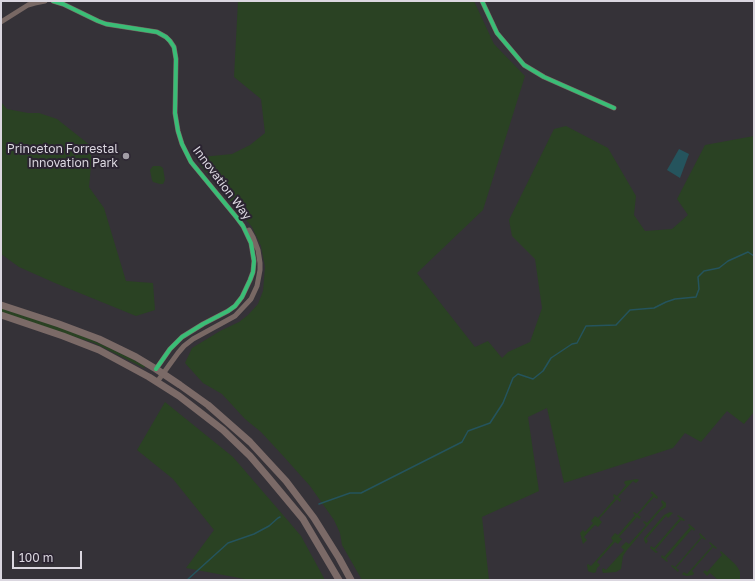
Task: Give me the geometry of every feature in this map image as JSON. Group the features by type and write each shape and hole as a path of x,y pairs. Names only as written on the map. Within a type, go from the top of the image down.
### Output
{"main road":[{"path":"1,305 99,339 136,357 192,393 250,442 286,481 314,518 351,580"},
{"path":"1,315 99,350 179,396 223,430 250,456 303,519 339,580"}],"street":[{"path":"1,22 28,5 45,1"},
{"name":"Innovation Way","path":"53,1 63,4 90,18 106,24 157,32 170,41 176,53 175,113 182,144 191,162 237,218 248,236 253,249 253,272 242,298 228,311 178,339 156,369"},
{"path":"482,1 498,33 524,65 544,77 614,108"},
{"name":"Innovation Way","path":"157,382 184,346 193,339 235,316 251,300 257,286 260,270 258,250 247,227 237,218"}],"green space":[{"path":"238,1 474,1 494,44 525,76 483,210 417,273 475,347 488,341 502,358 508,352 530,342 542,308 535,259 512,236 509,220 554,129 566,126 608,148 636,196 634,215 645,231 672,229 688,215 677,199 705,145 754,136 754,412 744,424 727,411 701,442 685,433 673,448 564,483 547,408 528,417 539,491 482,517 489,580 362,580 342,545 340,533 334,520 310,486 261,432 245,419 222,394 203,383 185,363 192,348 220,331 239,322 248,315 258,304 263,291 265,267 261,246 252,227 200,165 199,161 202,157 232,154 250,145 265,133 261,99 234,77"},
{"path":"1,102 7,109 28,113 39,113 57,119 91,146 89,187 104,208 126,281 153,283 155,310 136,316 19,267 1,254"},
{"path":"153,166 160,166 163,168 165,180 163,184 153,182 150,170"},
{"path":"1,308 86,337 145,366 144,368 94,343 1,313"},
{"path":"165,402 233,457 301,536 325,580 250,580 186,568 214,530 173,479 137,450"},
{"path":"639,480 636,483 633,481 618,497 621,500 620,502 617,499 599,519 602,522 598,527 595,525 584,537 587,540 583,544 580,533 583,530 585,532 593,523 591,521 595,516 598,518 615,498 613,496 614,494 617,496 626,485 624,483 625,481"},
{"path":"652,491 658,497 657,499 654,497 638,515 641,517 639,519 637,517 619,537 622,539 618,544 615,542 597,562 600,565 596,572 594,573 588,571 587,565 588,564 591,566 613,541 611,538 615,533 618,535 635,515 633,513 634,512 637,514 653,495 650,493"},
{"path":"662,500 666,503 666,507 660,511 627,550 623,556 621,569 616,572 603,573 603,568 606,570 624,550 621,547 626,542 629,544 646,525 643,522 644,521 647,523 663,505 661,502"},
{"path":"670,512 673,513 668,518 666,516 646,539 648,541 646,544 644,538 664,515"},
{"path":"678,515 685,520 681,520 655,550 658,552 656,553 650,548 651,546 654,548 680,518 677,516"},
{"path":"689,524 695,529 694,531 692,529 666,559 668,561 667,562 661,557 662,555 664,557 690,527 688,525"},
{"path":"700,533 706,539 705,540 702,538 676,568 679,570 678,572 671,566 672,565 675,567 701,537 699,534"},
{"path":"710,542 717,548 716,549 713,547 692,571 694,573 693,575 683,575 682,574 684,572 687,574 712,546 709,543"},
{"path":"721,551 738,568 740,572 740,580 718,580 710,573 707,576 703,572 705,570 707,572 722,555 720,552"}],"water":[{"path":"679,149 689,154 680,178 667,170"}],"waterway":[{"path":"319,504 350,493 361,493 462,442 468,431 490,423 503,403 513,378 518,374 533,379 543,371 551,358 572,344 577,343 586,326 616,325 630,310 654,308 675,299 696,297 699,289 698,277 704,271 719,268 728,261 748,252 754,256"},
{"path":"187,580 228,543 254,534 269,526 280,517"}],"cycle path":[{"path":"53,1 63,4 106,24 157,32 170,41 174,47 176,59 175,113 182,144 191,162 243,226 251,243 254,261 253,272 242,297 235,306 228,311 182,337 170,349 156,369"},
{"path":"482,1 497,33 524,65 544,77 614,108"}],"place":[{"name":"Princeton Forrestal Innovation Park","path":"126,156"}]}
